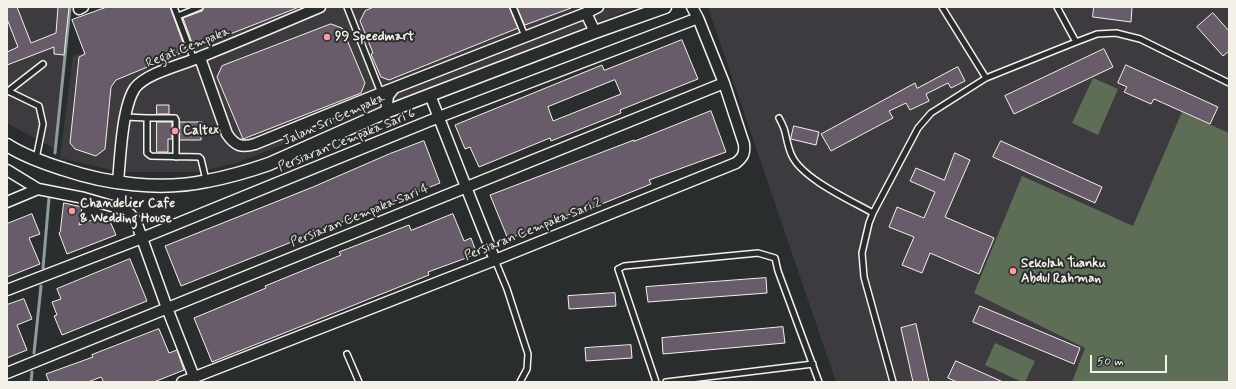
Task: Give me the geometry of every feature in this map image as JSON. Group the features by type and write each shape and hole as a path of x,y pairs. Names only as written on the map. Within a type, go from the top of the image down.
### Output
{"street":[{"name":"Regat Cempaka","path":"118,183 125,117 130,97 140,82 320,7"},
{"name":"Jalan Sri Cempaka","path":"197,59 227,134 232,141 239,145 247,146 256,144 598,7"},
{"name":"Jalan Sri Cempaka","path":"7,145 49,165 82,176 118,183 168,185 206,182 269,164 430,94 665,7"},
{"name":"Persiaran Cempaka Sari 2","path":"182,382 495,260 736,163 742,158 745,152 744,144 724,83 698,18 692,7"},
{"path":"586,13 595,32"},
{"name":"Persiaran Cempaka Sari 6","path":"7,290 142,238 439,117 698,18"},
{"name":"Persiaran Cempaka Sari 4","path":"7,373 724,83"},
{"path":"386,112 388,96 394,88"},
{"path":"430,94 495,260"},
{"path":"366,100 375,101 386,112"},
{"path":"7,170 38,189 84,198 122,209 130,214 136,221 167,308 194,377"},
{"path":"7,202 38,189"}],"lane":[{"path":"174,7 197,59"},
{"path":"178,16 200,7"},
{"path":"347,7 381,93"},
{"path":"513,7 525,36"},
{"path":"942,7 986,78"},
{"path":"1057,7 1076,42"},
{"path":"893,382 864,277 862,253 869,223 873,213 918,128 931,113 986,78 1097,34 1116,33 1140,39 1229,83"},
{"path":"36,159 43,124 39,106 8,92 43,64"},
{"path":"125,117 175,118 176,157"},
{"path":"147,118 147,153 151,156 199,157 201,159 206,182"},
{"path":"779,118 785,130 787,143 792,157 802,170 814,180 873,213"},
{"path":"656,382 618,270 624,266 758,253 775,258 778,271 819,382"},
{"path":"495,260 507,289 528,354 527,369 520,382"},
{"path":"347,354 359,382"},
{"path":"666,382 813,364"}],"shaded area":[{"path":"7,7 70,7 55,149 7,123"},
{"path":"196,7 636,7 236,163 198,172 121,172 60,158 73,56"},
{"name":"Sekolah Tuanku Abdul Rahman","path":"708,7 1229,7 1229,382 836,382"}],"green space":[{"path":"1093,78 1118,89 1098,135 1072,123"},
{"path":"1182,112 1229,133 1229,382 1072,382 1085,348 974,293 1022,176 1133,226"},
{"path":"995,343 1035,361 1025,382 985,365"}],"building":[{"path":"7,7 17,7 31,43 56,33 58,7 69,7 64,55 54,54 54,47 7,65 7,52 18,47 7,19"},
{"path":"107,7 170,7 186,51 116,80 111,87 105,149 96,156 75,149 70,143 79,57 85,54 72,20"},
{"path":"204,7 297,8 194,48 183,18 202,11"},
{"path":"374,7 509,7 518,28 389,80 381,77 371,54 373,53 360,21 365,11"},
{"path":"517,7 571,7 571,8 525,25"},
{"path":"1094,7 1132,7 1131,22 1093,17"},
{"path":"1213,13 1229,31 1229,51 1223,56 1197,27"},
{"path":"331,24 342,28 365,83 361,93 243,139 217,77 222,66"},
{"path":"682,40 698,79 620,110 621,113 551,141 550,138 479,167 470,147 465,149 455,125 602,65 604,70","holes":["615,80 621,94 553,121 548,107"]},
{"path":"1104,49 1113,67 1014,114 1005,96"},
{"path":"1126,65 1218,107 1210,124 1154,99 1151,104 1124,92 1127,87 1118,83"},
{"path":"958,67 965,81 951,88 948,83 926,94 929,101 910,110 906,103 889,111 893,118 831,151 821,134 915,83 917,88"},
{"path":"157,105 169,105 169,114 157,114"},
{"path":"711,111 726,152 649,180 651,184 577,214 576,212 508,239 490,195"},
{"path":"157,122 172,122 172,139 168,139 168,152 157,152"},
{"path":"180,122 202,122 201,140 180,140"},
{"path":"794,126 819,132 816,145 791,139"},
{"path":"424,141 440,183 181,286 165,246"},
{"path":"1001,141 1102,187 1095,203 993,157"},
{"path":"955,153 970,160 945,217 994,238 979,274 930,253 922,273 902,265 914,237 889,227 897,207 924,218 935,192 910,181 916,168 944,180"},
{"path":"64,203 82,207 79,225 107,214 116,235 67,254 59,233"},
{"path":"32,214 40,234 29,238 40,264 7,277 7,224"},
{"path":"453,214 464,241 471,238 477,254 428,272 429,275 212,362 194,318 266,288 265,286 341,255 339,252 409,225 411,230"},
{"path":"130,259 147,301 62,335 54,316 57,315 52,302 61,299 57,289"},
{"path":"766,278 767,293 648,302 646,287"},
{"path":"615,293 616,306 569,309 568,296"},
{"path":"24,299 32,319 17,325 27,350 7,358 7,305"},
{"path":"980,306 1080,348 1074,364 973,322"},
{"path":"916,324 929,382 913,382 901,328"},
{"path":"783,327 785,343 663,354 662,338"},
{"path":"159,329 169,353 177,350 184,370 154,382 104,382 101,377 88,382 49,382 46,374 93,357 92,355"},
{"path":"631,345 632,358 586,361 585,348"},
{"path":"956,361 1003,382 957,382 948,378"}],"waterway":[{"path":"55,153 70,7"},
{"path":"43,268 49,198"},
{"path":"34,353 41,286"},
{"path":"31,382 32,372"}],"place":[{"name":"99 Speedmart","path":"327,37"},
{"name":"Caltex","path":"175,131"},
{"name":"Chandelier Cafe & Wedding House","path":"72,211"},
{"name":"Sekolah Tuanku Abdul Rahman","path":"1013,271"}]}
